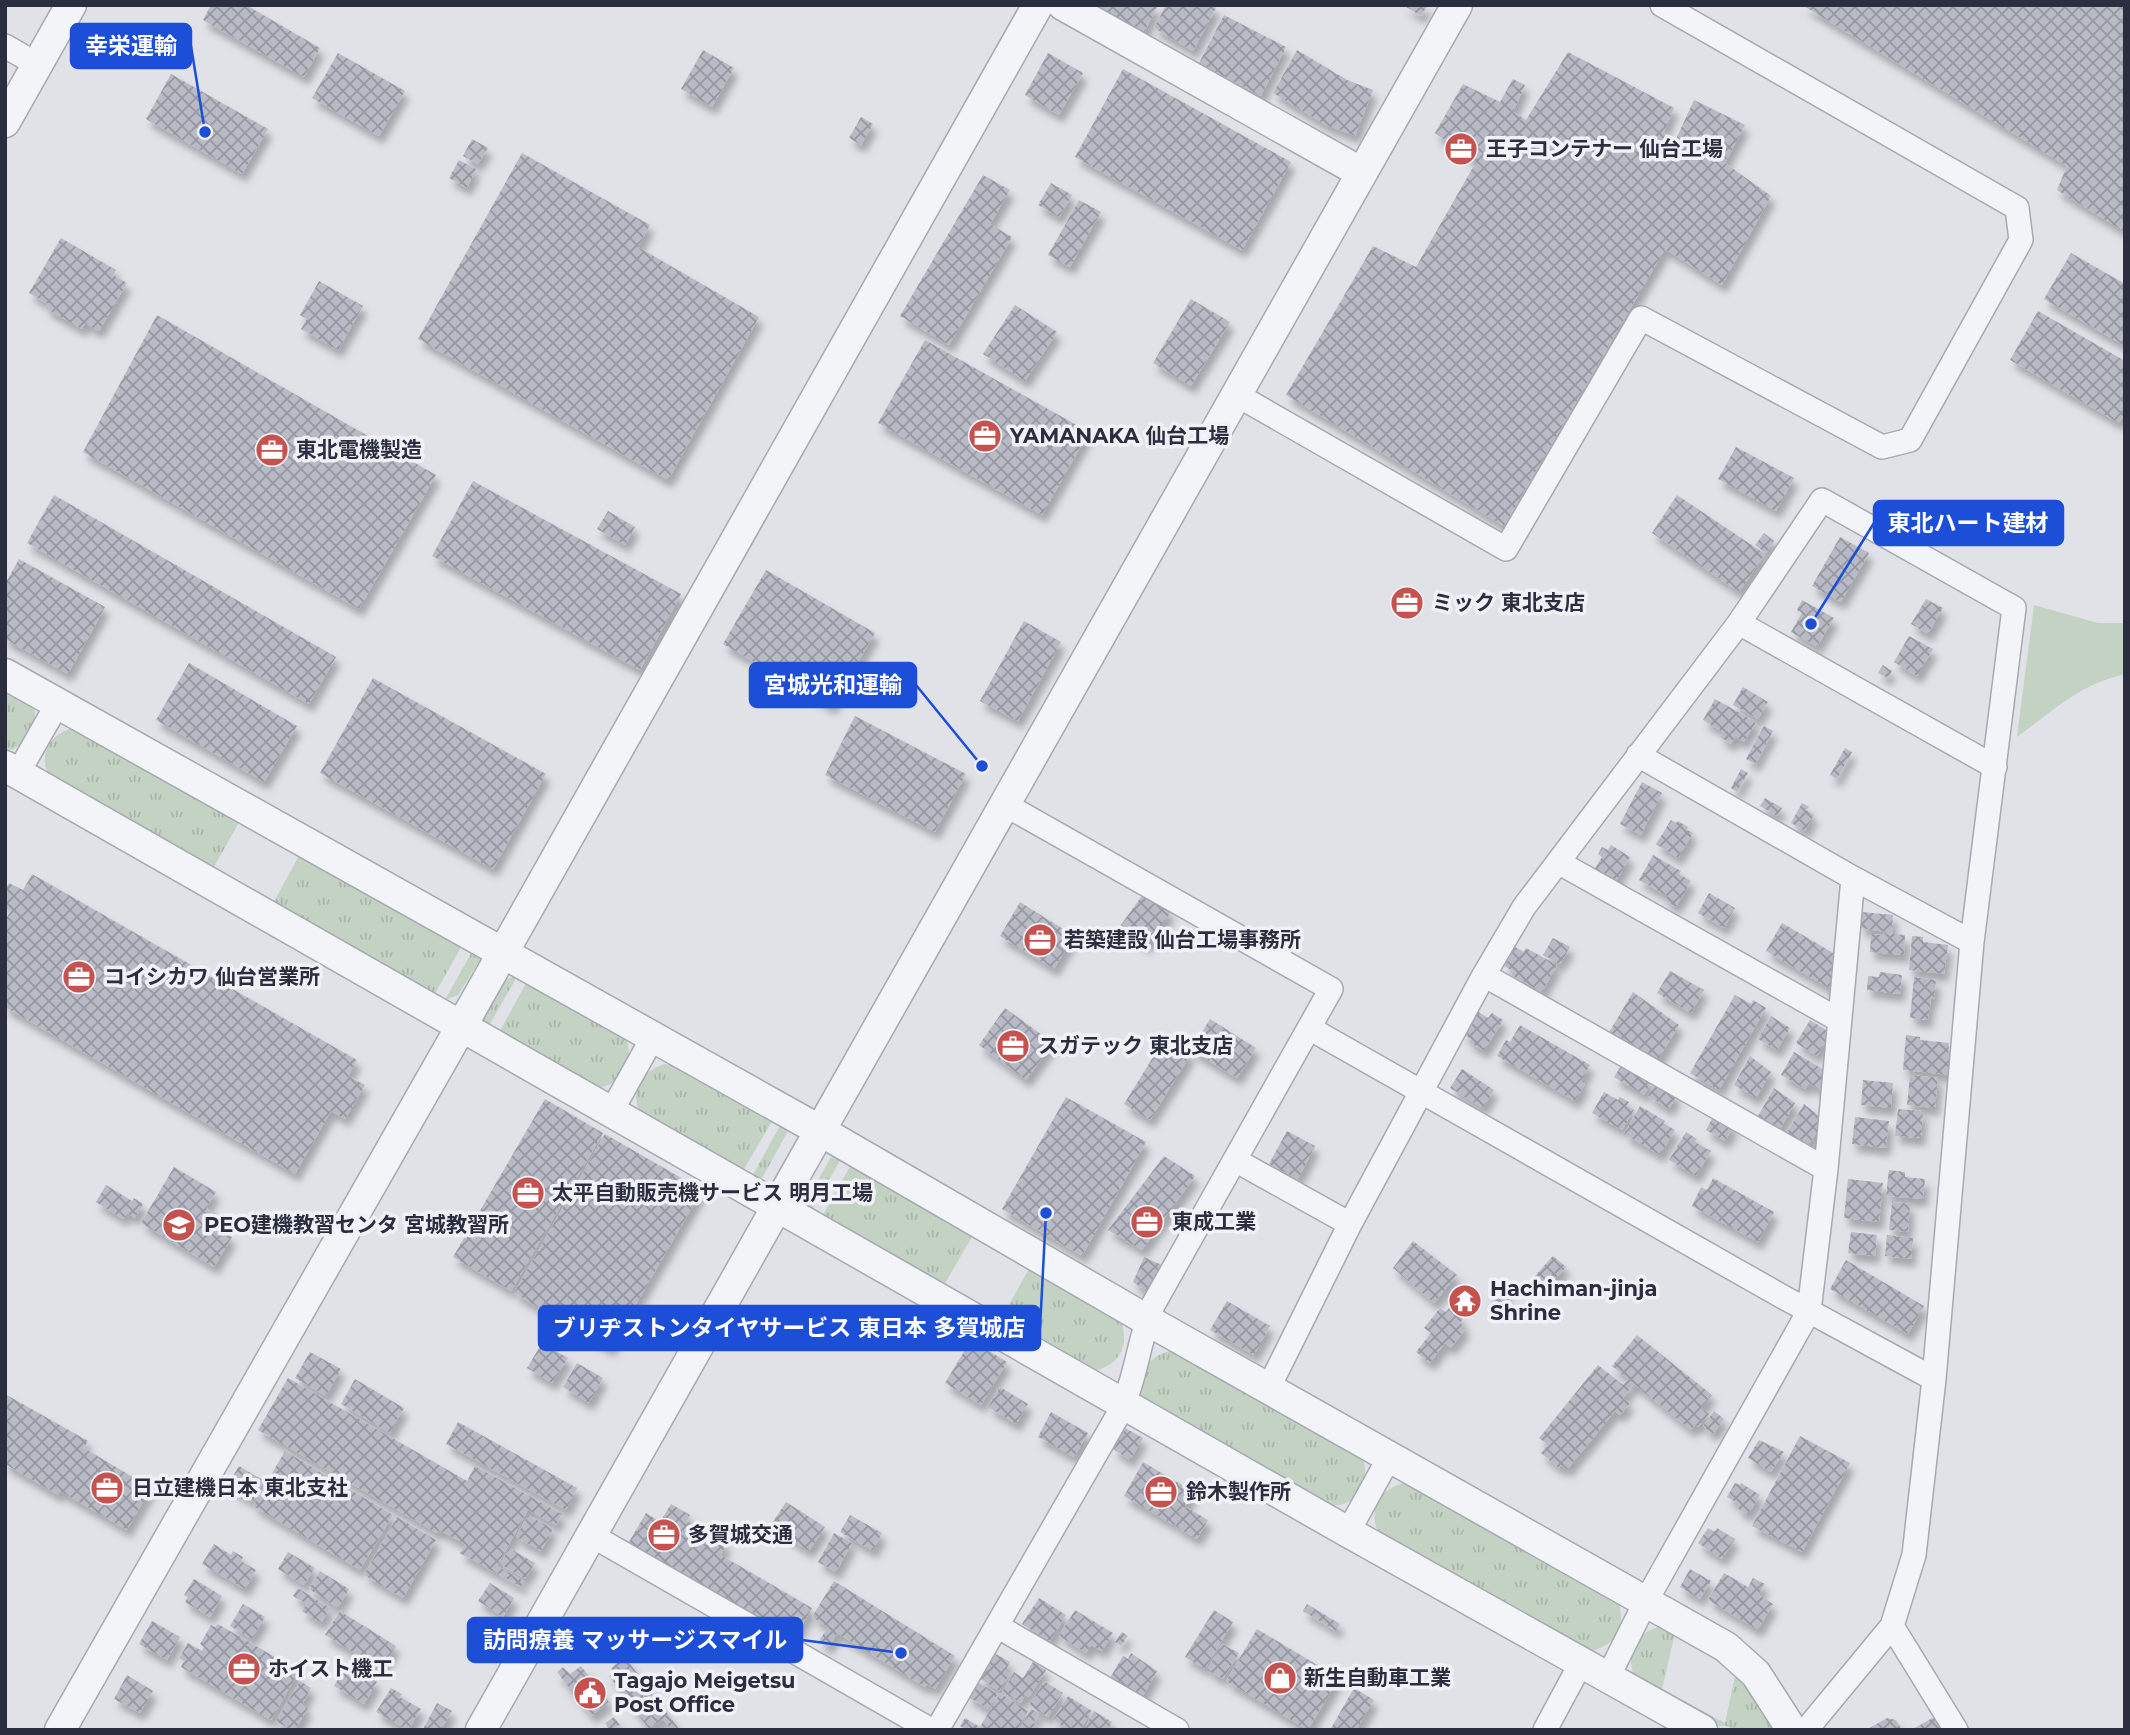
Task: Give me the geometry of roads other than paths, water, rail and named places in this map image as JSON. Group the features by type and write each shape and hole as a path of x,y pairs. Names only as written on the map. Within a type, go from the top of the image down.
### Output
{"street":[{"path":"5,122 71,5"},
{"path":"60,1730 503,953 1038,5"},
{"path":"1063,5 1362,173"},
{"path":"481,1730 1457,5"},
{"path":"1237,395 1506,549 1641,318 1882,447 1910,440 2021,240 2017,208 1662,5"},
{"path":"5,46 38,65"},
{"path":"1269,1387 1350,1224 1421,1090 1524,907 1739,623 1822,500 2014,608 1972,943 1934,1379 1914,1555 1892,1626 1806,1730"},
{"path":"1739,623 1995,767"},
{"path":"5,674 819,1130 1147,1320 1726,1647 1756,1674 1792,1730"},
{"path":"58,703 12,769 1348,1532 1702,1730"},
{"path":"1638,755 1972,943"},
{"path":"937,1730 1124,1404 1147,1320 1160,1292 1331,989 1004,804"},
{"path":"1558,862 1839,1020"},
{"path":"1608,1677 1646,1601 1809,1311 1826,1169 1853,878"},
{"path":"1484,975 1826,1169"},
{"path":"1309,1028 1934,1379"},
{"path":"611,1112 653,1037"},
{"path":"1236,1160 1350,1224"},
{"path":"1348,1532 1390,1456"},
{"path":"591,1535 931,1730"},
{"path":"997,1626 1177,1730"},
{"path":"1892,1626 1956,1730"},
{"path":"1545,1730 1581,1663"}],"place":[{"name":"幸栄運輸","path":"205,132"},
{"name":"王子コンテナー 仙台工場","path":"1461,149"},
{"name":"YAMANAKA 仙台工場","path":"985,436"},
{"name":"東北電機製造","path":"272,450"},
{"name":"ミック 東北支店","path":"1407,603"},
{"name":"東北ハート建材","path":"1811,624"},
{"name":"宮城光和運輸","path":"982,766"},
{"name":"若築建設 仙台工場事務所","path":"1040,940"},
{"name":"コイシカワ 仙台営業所","path":"79,977"},
{"name":"スガテック 東北支店","path":"1013,1046"},
{"name":"太平自動販売機サービス 明月工場","path":"528,1193"},
{"name":"ブリヂストンタイヤサービス 東日本 多賀城店","path":"1046,1213"},
{"name":"東成工業","path":"1147,1222"},
{"name":"PEO建機教習センタ 宮城教習所","path":"179,1225"},
{"name":"Hachiman-jinja Shrine","path":"1465,1301"},
{"name":"日立建機日本 東北支社","path":"107,1488"},
{"name":"鈴木製作所","path":"1161,1492"},
{"name":"多賀城交通","path":"664,1535"},
{"name":"訪問療養 マッサージスマイル","path":"901,1653"},
{"name":"ホイスト機工","path":"244,1669"},
{"name":"新生自動車工業","path":"1280,1678"},
{"name":"Tagajo Meigetsu Post Office","path":"590,1693"}]}
